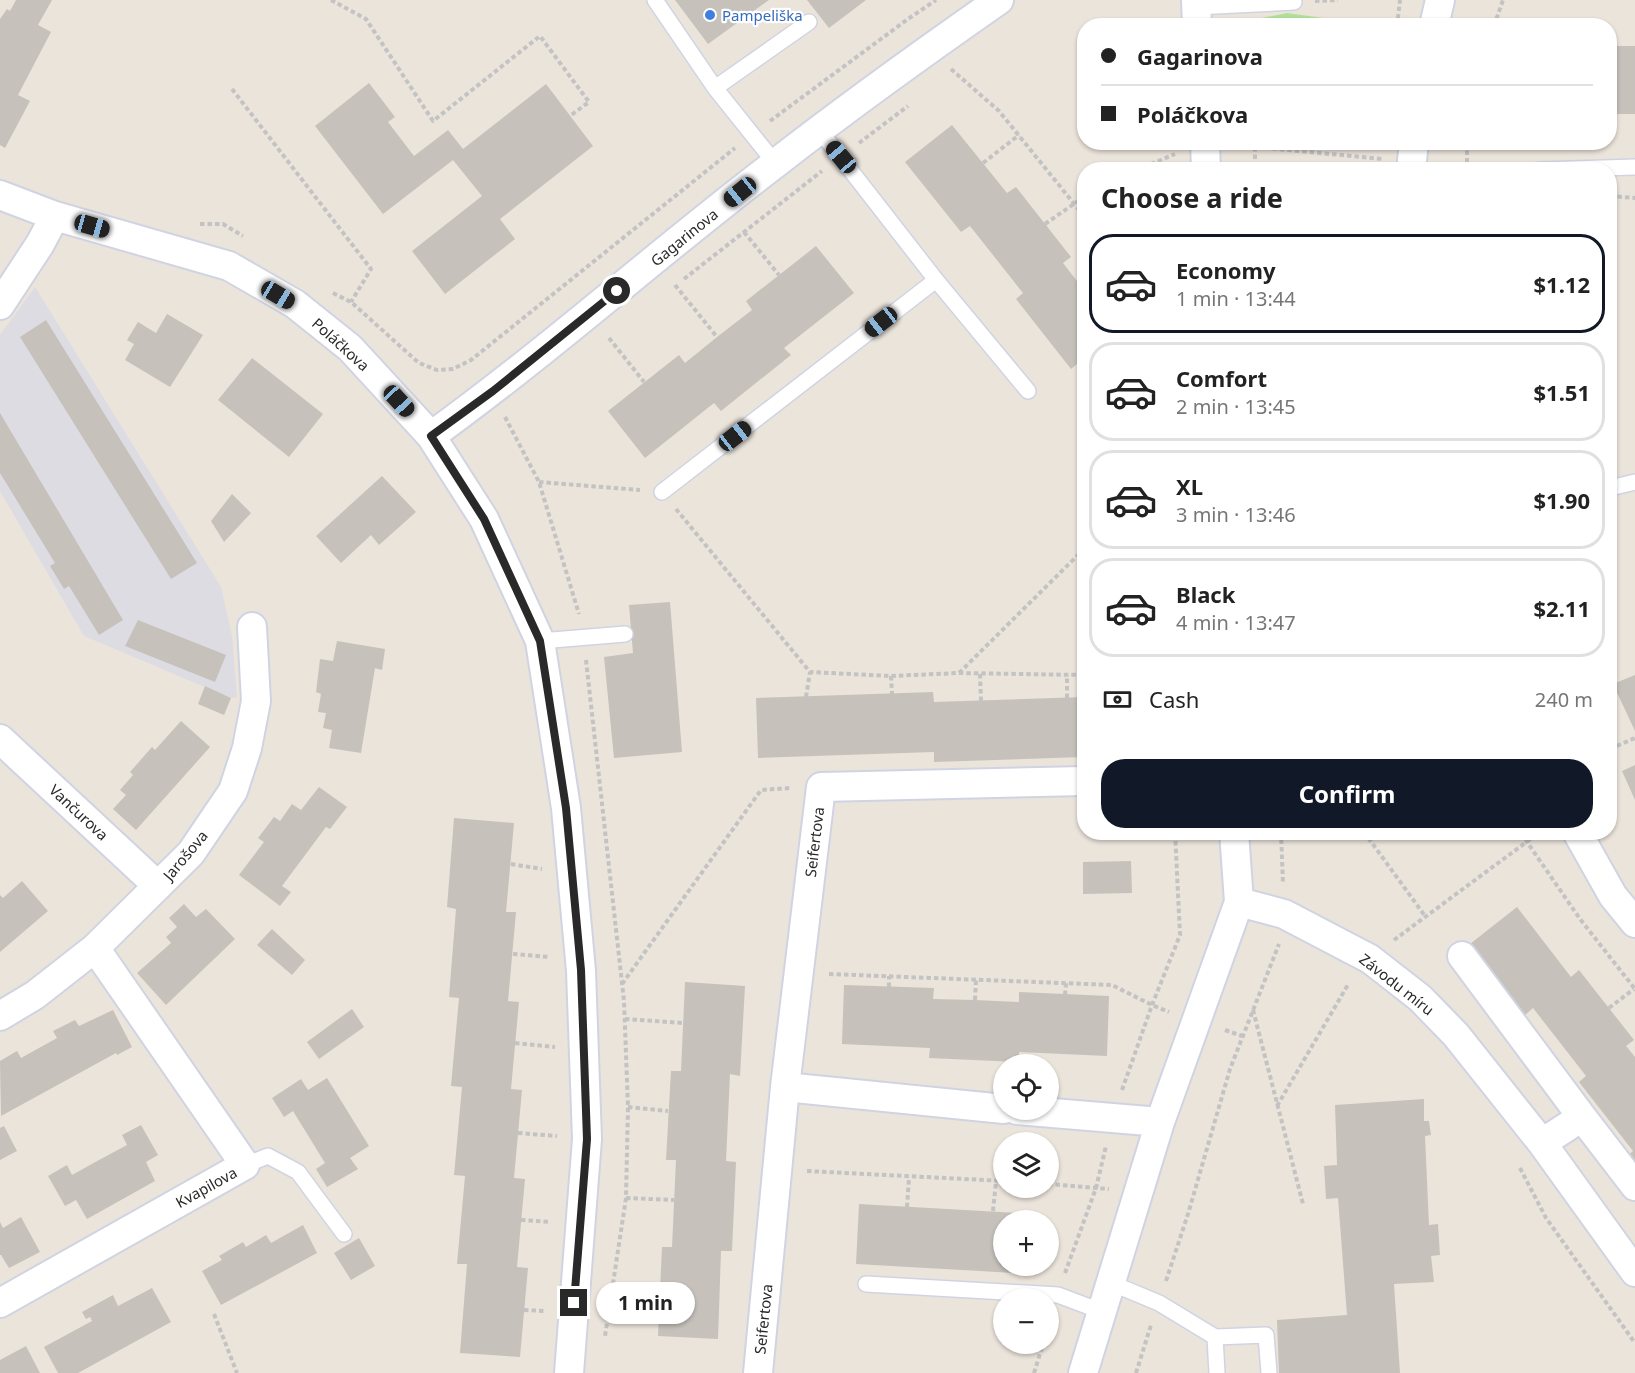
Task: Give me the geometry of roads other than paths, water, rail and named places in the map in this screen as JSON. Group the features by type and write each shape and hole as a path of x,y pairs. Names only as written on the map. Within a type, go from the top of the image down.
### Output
{"street":[{"name":"Gagarinova","path":"431,436 493,391 776,163 999,0"},
{"path":"1436,18 1440,0"},
{"name":"Poláčkova","path":"0,195 55,216 229,266 295,304 350,348 431,436 484,519 540,641 566,808 581,970 587,1139 569,1373"},
{"path":"0,305 40,244 55,216"},
{"name":"Jarošova","path":"0,1016 35,995 95,948 191,853 233,791 247,748 256,701 252,627"},
{"name":"Vančurova","path":"0,739 159,886"},
{"name":"Seifertova","path":"758,1373 785,1087 821,787 1077,781"},
{"path":"1083,1373 1160,1122 1239,902 1235,840"},
{"path":"1582,840 1613,896 1635,923"},
{"name":"Závodu míru","path":"1239,902 1284,914 1370,959 1420,998 1456,1035 1542,1143 1635,1272"},
{"name":"Kvapilova","path":"0,1303 245,1165 95,948"},
{"path":"1462,956 1635,1186"},
{"path":"785,1087 993,1108"},
{"path":"1059,1114 1160,1122"},
{"path":"1542,1143 1582,1117"}],"lane":[{"path":"655,0 715,87 776,163"},
{"path":"1196,11 1294,2"},
{"path":"715,87 809,22"},
{"path":"820,131 936,280 1028,391"},
{"path":"1617,168 1635,167"},
{"path":"662,492 936,280"},
{"path":"1617,486 1635,482"},
{"path":"540,641 625,634"},
{"path":"245,1165 268,1156 298,1172 344,1234"},
{"path":"1111,1283 1159,1303 1215,1337 1266,1335 1269,1373"},
{"path":"866,1284 1058,1295 1103,1312"},
{"path":"1215,1337 1217,1373"}],"place":[{"name":"Pampeliška","path":"710,15"}]}
